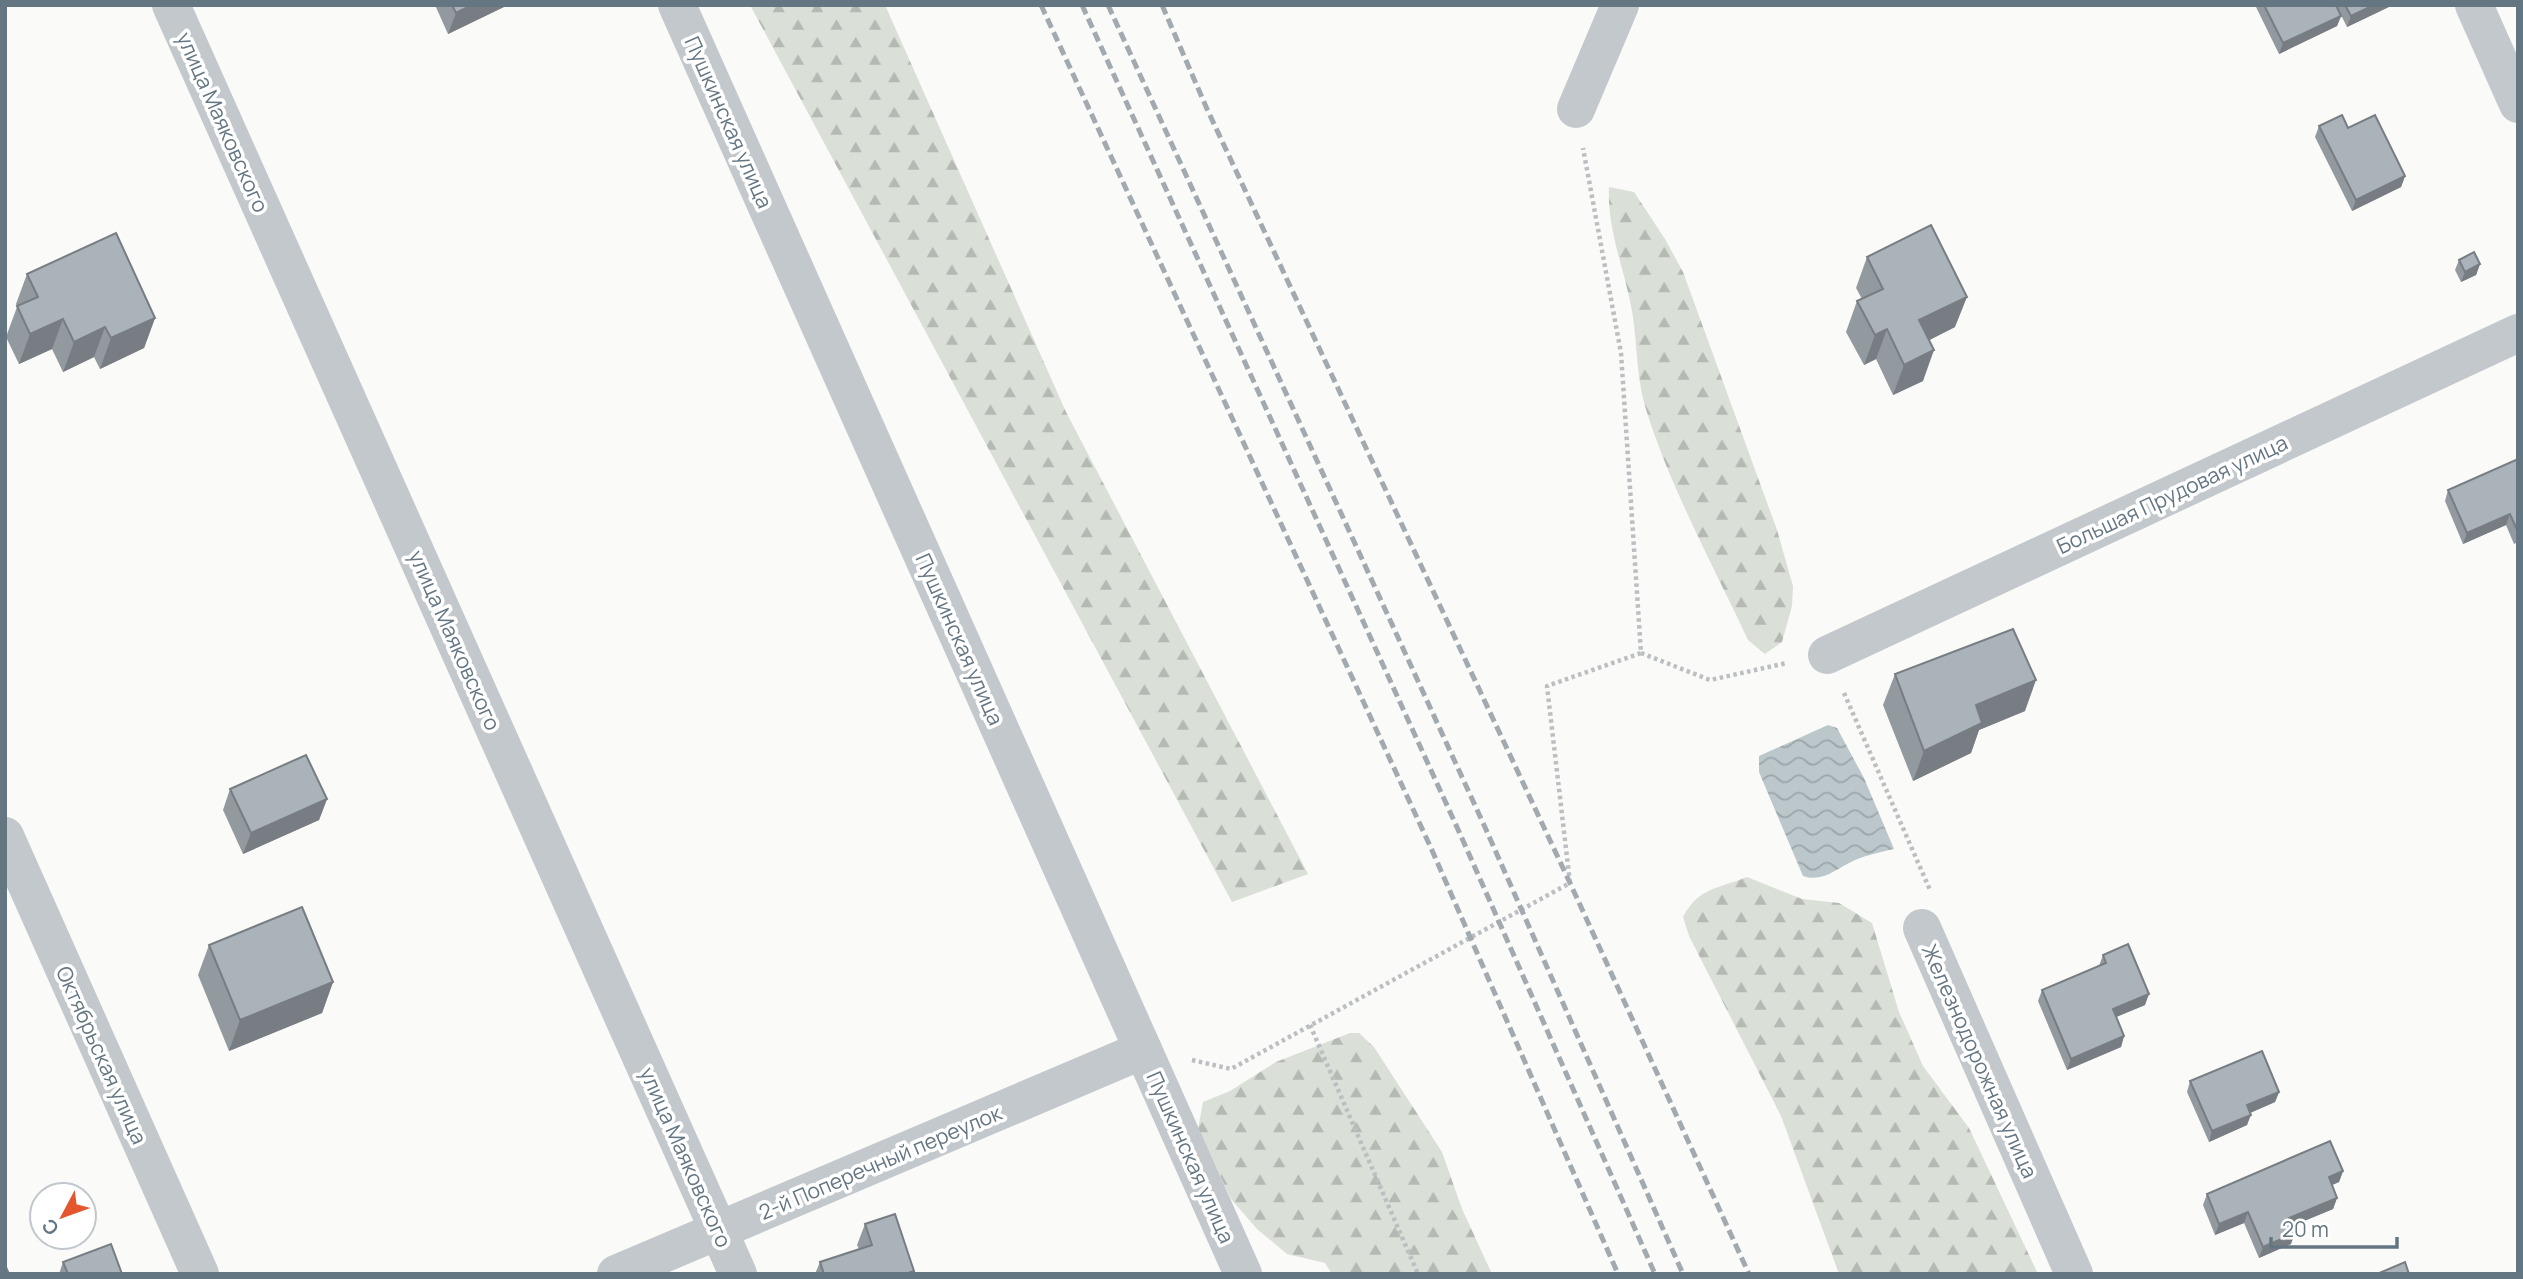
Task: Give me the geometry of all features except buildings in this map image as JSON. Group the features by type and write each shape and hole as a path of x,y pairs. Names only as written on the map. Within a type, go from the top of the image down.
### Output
{"street":[{"name":"улица Маяковского","path":"171,5 738,1274"},
{"name":"Пушкинская улица","path":"677,5 1243,1274"},
{"path":"1576,109 1620,5"},
{"path":"2474,5 2518,104"},
{"name":"Большая Прудовая улица","path":"1827,655 2518,333"},
{"name":"Октябрьская улица","path":"5,836 200,1274"},
{"name":"Железнодорожная улица","path":"1922,928 2074,1274"},
{"name":"2-й Поперечный переулок","path":"616,1274 1143,1050"}],"path":[{"path":"1576,109 1621,353 1641,653"},
{"path":"1143,1050 1231,1069 1570,883 1548,686 1641,653 1710,680 1827,655"},
{"name":"Железнодорожная улица","path":"1827,655 1931,892 1922,928"},
{"path":"1310,1025 1418,1274"}],"green space":[{"path":"750,5 885,5 1066,412 1308,874 1232,902"},
{"path":"1609,187 1634,192 1683,272 1777,530 1793,586 1792,606 1782,642 1765,654 1748,640 1679,495 1645,406 1633,314 1613,230"},
{"path":"1747,877 1802,899 1839,903 1872,923 1899,1012 1923,1066 1969,1128 2038,1274 1839,1274 1781,1116 1689,936 1683,917 1703,894"},
{"path":"1350,1033 1359,1033 1374,1047 1442,1152 1462,1209 1492,1274 1332,1274 1325,1263 1287,1254 1257,1229 1231,1199 1198,1129 1203,1102 1230,1091 1276,1062"}],"water":[{"path":"1828,725 1837,728 1864,778 1894,849 1860,858 1830,874 1810,878 1803,876 1759,772 1759,756"}],"railway":[{"path":"1041,5 1431,848 1618,1274"},
{"path":"1082,5 1461,836 1655,1274"},
{"path":"1108,5 1484,825 1683,1274"},
{"path":"1162,5 1207,109 1570,883 1749,1274"}]}
